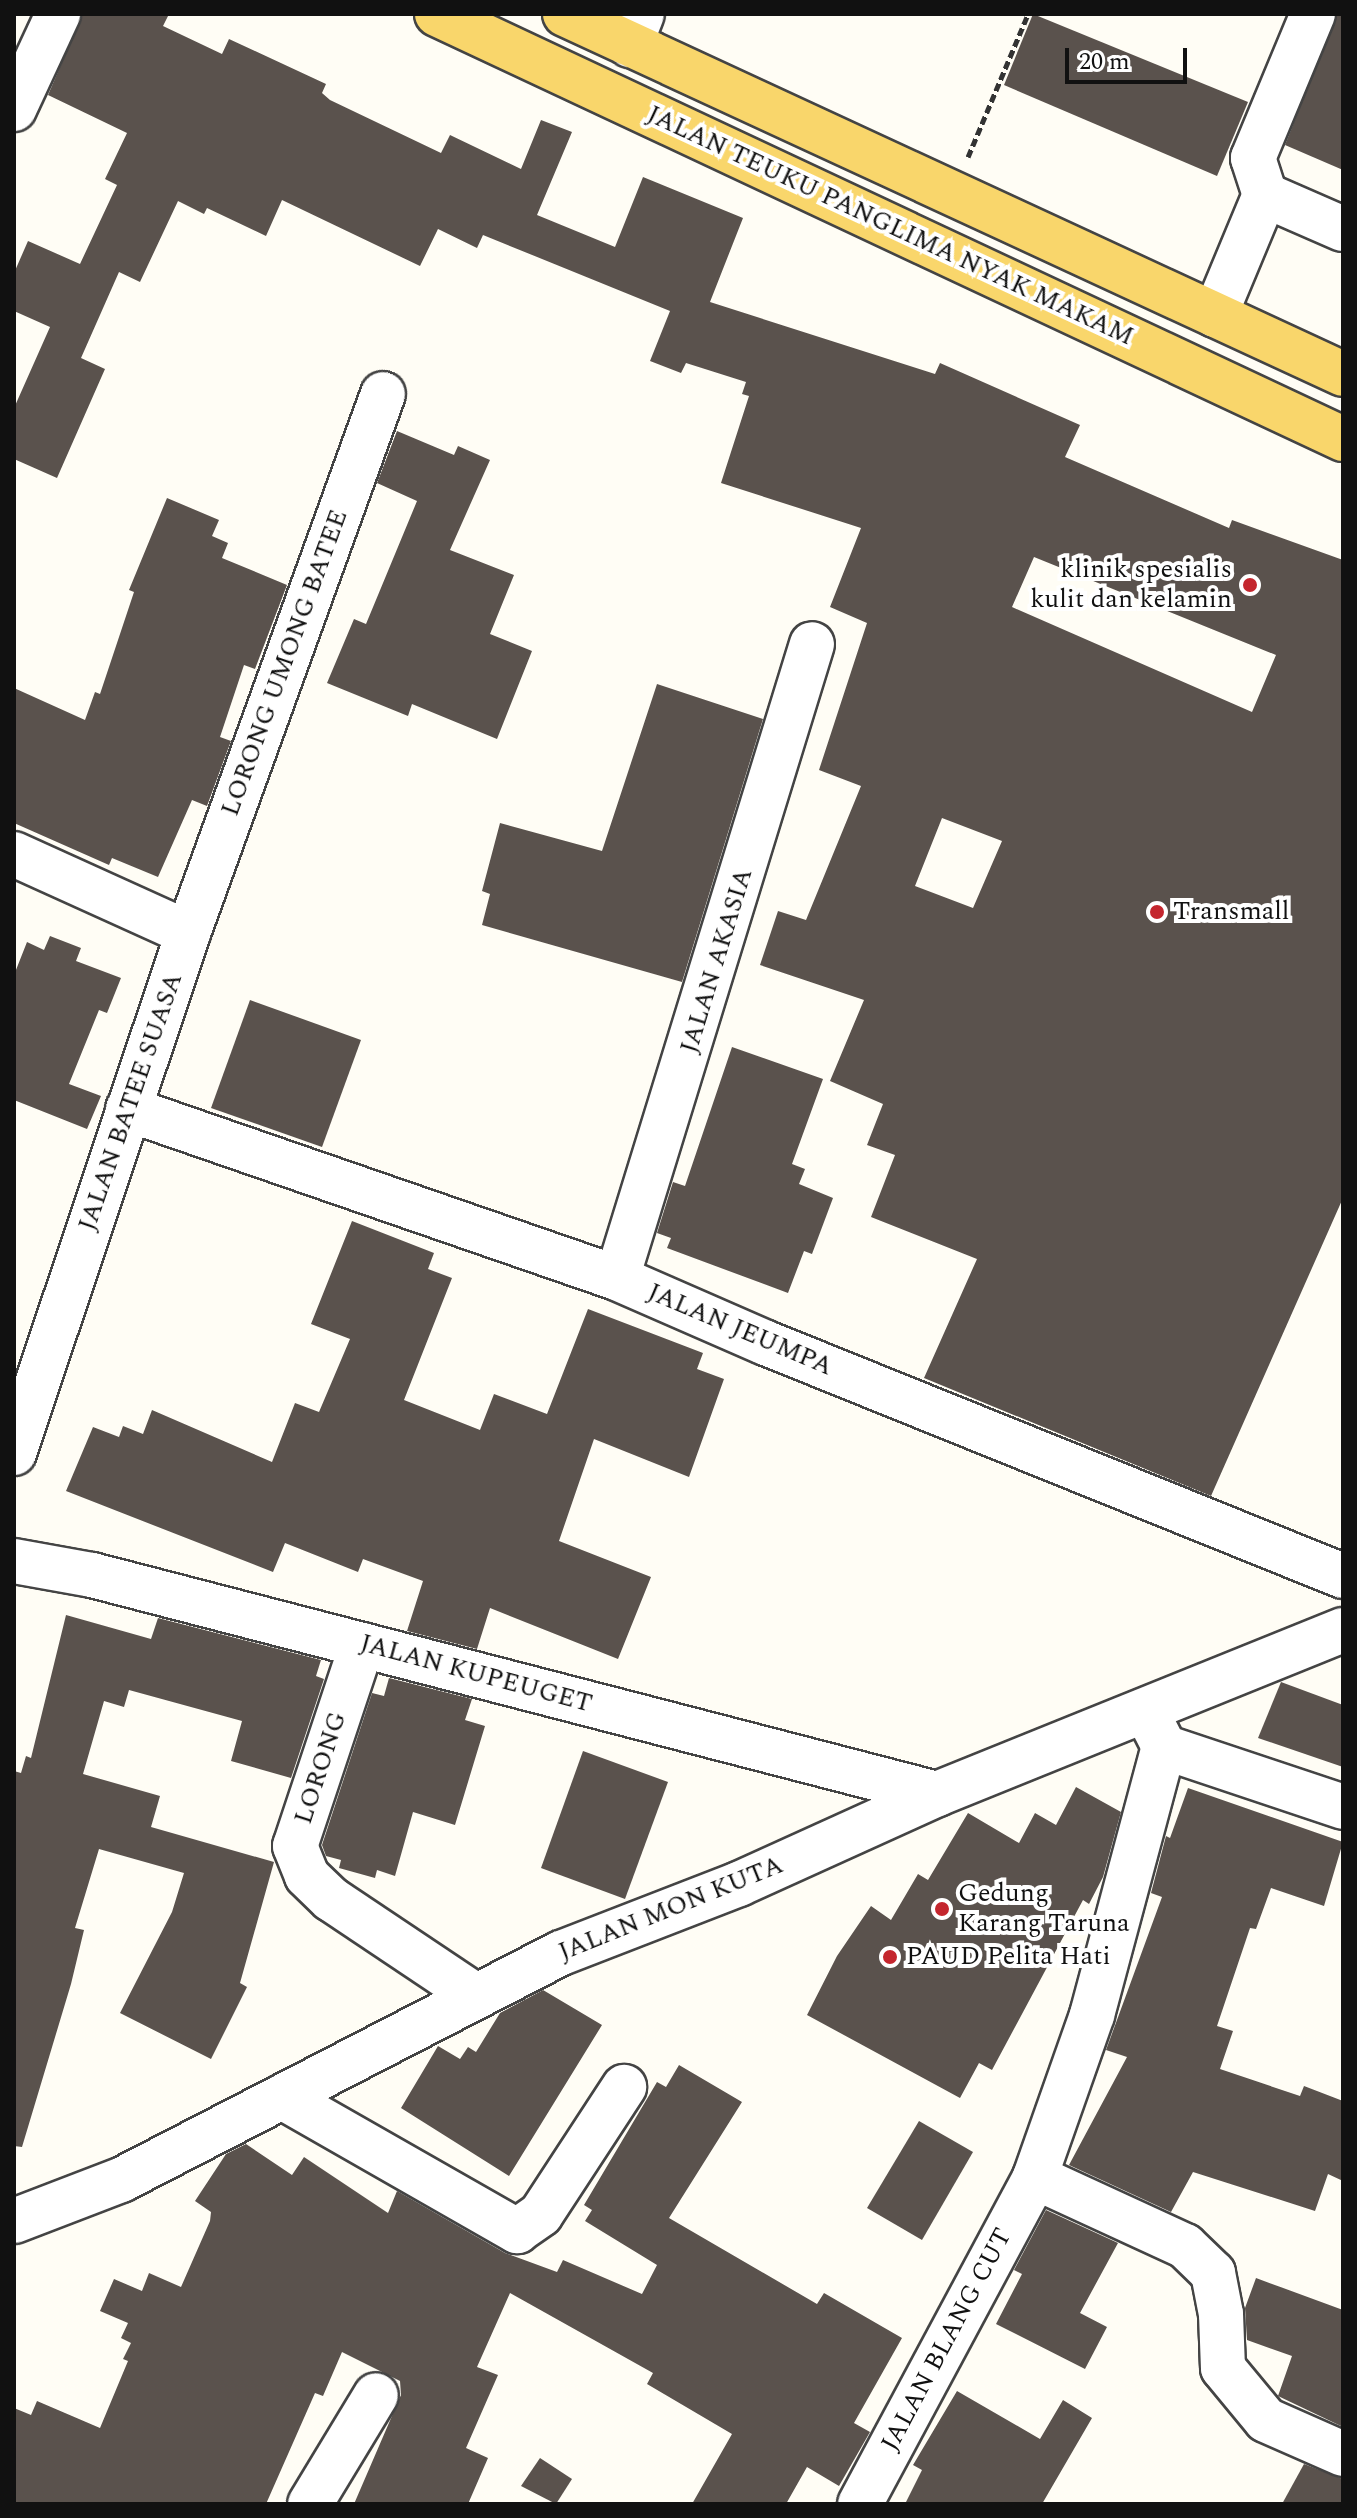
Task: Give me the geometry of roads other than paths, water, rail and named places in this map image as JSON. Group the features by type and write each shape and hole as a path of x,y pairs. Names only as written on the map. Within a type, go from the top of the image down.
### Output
{"main road":[{"name":"JALAN TEUKU PANGLIMA NYAK MAKAM","path":"437,14 1343,439"},
{"name":"JALAN TEUKU PANGLIMA NYAK MAKAM","path":"565,14 636,29 952,193 1343,374"}],"street":[{"path":"14,109 58,14"},
{"path":"1215,315 1265,195 1253,158 1313,14"},
{"path":"1265,195 1343,229"},
{"name":"LORONG UMONG BATEE","path":"188,933 383,394"},
{"name":"JALAN AKASIA","path":"617,1278 812,644"},
{"path":"14,854 188,933"},
{"name":"JALAN BATEE SUASA","path":"14,1453 188,933"},
{"name":"JALAN JEUMPA","path":"128,1109 617,1278 766,1343 1343,1576"},
{"name":"JALAN KUPEUGET","path":"14,1561 362,1645 937,1794"},
{"name":"JALAN MON KUTA","path":"14,2221 121,2180 561,1953 739,1884 937,1794 1155,1729 1343,1630"},
{"name":"LORONG","path":"362,1645 295,1846 307,1876 331,1899 476,1996"},
{"path":"1155,1729 1343,1807"},
{"name":"JALAN BLANG CUT","path":"860,2504 1035,2177 1092,2015 1155,1729"},
{"path":"282,2097 517,2231 541,2214 624,2087"},
{"path":"1035,2177 1185,2246 1213,2273 1221,2314 1223,2368 1266,2420 1343,2454"},
{"path":"310,2504 376,2395"}],"place":[{"name":"klinik spesialis kulit dan kelamin","path":"1250,585"},
{"name":"Transmall","path":"1157,912"},
{"name":"Gedung Karang Taruna","path":"942,1909"},
{"name":"PAUD Pelita Hati","path":"890,1957"}]}
